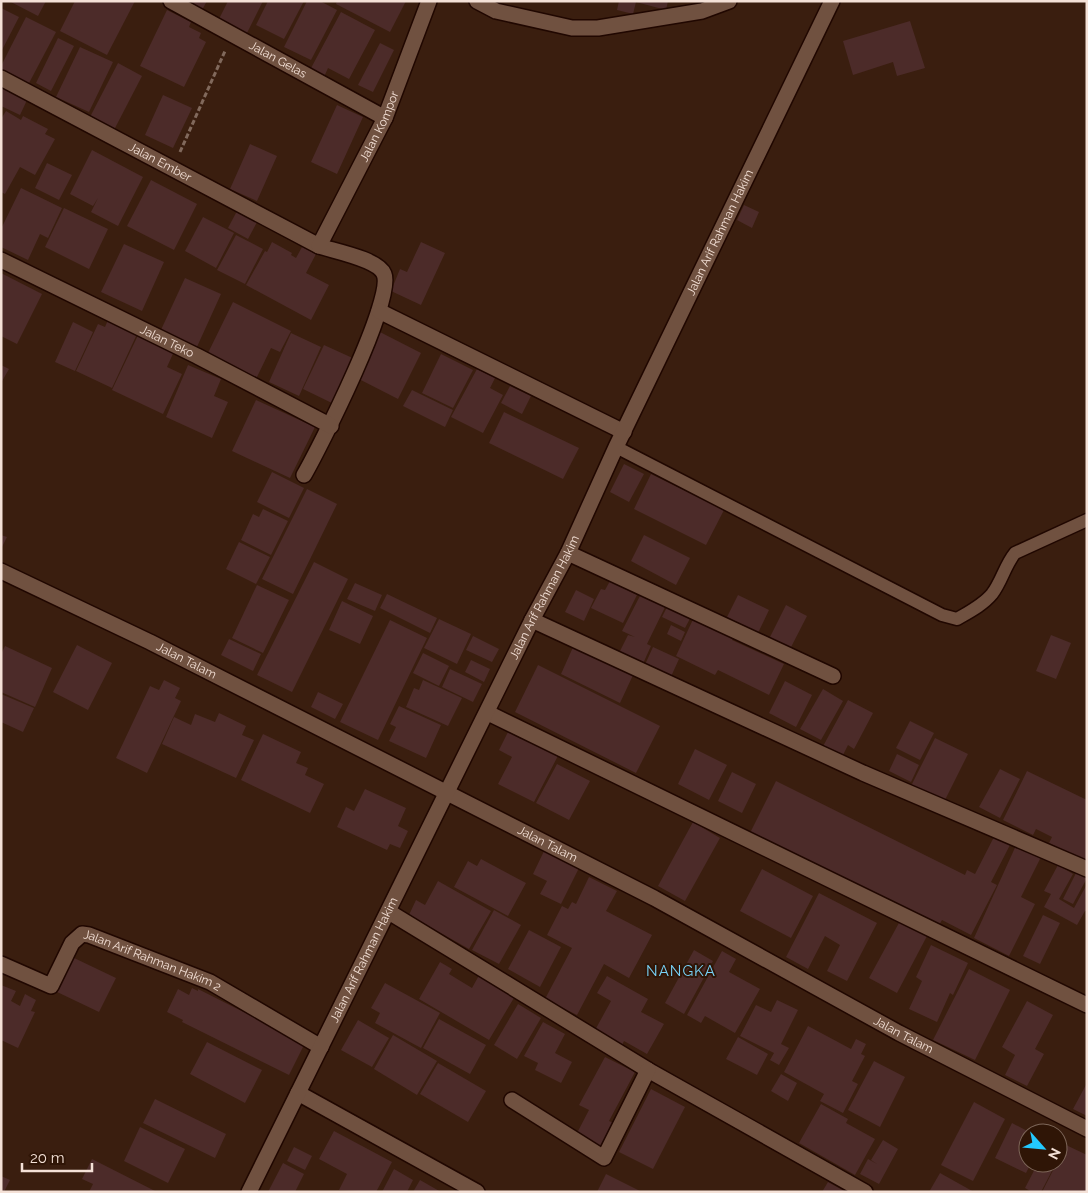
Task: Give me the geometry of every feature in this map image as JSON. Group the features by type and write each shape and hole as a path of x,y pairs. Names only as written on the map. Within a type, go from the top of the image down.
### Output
{"street":[{"name":"Jalan Gelas","path":"171,1 385,118"},
{"name":"Jalan Kompor","path":"319,246 385,118 429,1"},
{"path":"477,1 496,11 572,28 598,28 702,11 729,1"},
{"name":"Jalan Arif Rahman Hakim","path":"249,1192 488,713 532,620 568,553 616,447 832,1"},
{"name":"Jalan Ember","path":"1,78 319,246 370,262 381,268 386,280 379,311 331,426 304,475"},
{"name":"Jalan Teko","path":"1,260 197,356 331,426"},
{"path":"379,311 624,432"},
{"path":"568,553 833,676"},
{"name":"Jalan Talam","path":"1,571 150,642 654,898 899,1033 1087,1130"},
{"path":"532,620 863,773 1087,869"},
{"path":"488,713 1087,1005"},
{"path":"389,912 648,1070 865,1192"},
{"name":"Jalan Arif Rahman Hakim 2","path":"1,964 51,986 72,943 82,934 89,935 210,982 322,1047"},
{"path":"512,1100 604,1158 648,1070"},
{"path":"298,1093 477,1192"}],"lane":[{"path":"616,447 942,615 957,619 982,604 992,594 1009,560 1015,553 1087,520"}],"path":[{"path":"173,168 232,34"}],"building":[{"path":"9,1 46,1 38,16"},
{"path":"75,1 135,1 107,55 60,31"},
{"path":"186,1 207,1 202,10"},
{"path":"228,1 263,1 246,35 218,21"},
{"path":"268,1 304,1 284,39 256,25"},
{"path":"307,1 320,1 337,10 311,60 284,47"},
{"path":"337,1 406,1 390,32 336,4"},
{"path":"619,1 668,1 666,10 636,2 633,14 617,10"},
{"path":"1,8 19,17 1,52"},
{"path":"167,10 191,22 189,27 201,33 199,38 206,42 184,87 140,66"},
{"path":"341,12 375,30 349,79 328,68 324,77 310,70"},
{"path":"26,17 56,32 28,85 1,71 1,66"},
{"path":"910,21 925,68 897,76 893,62 853,75 843,41"},
{"path":"58,38 74,46 51,91 36,83"},
{"path":"380,43 394,50 373,92 358,85"},
{"path":"80,47 113,62 89,112 56,97"},
{"path":"118,63 142,76 114,130 90,117"},
{"path":"1,85 28,98 20,115 1,106"},
{"path":"163,95 192,108 173,148 145,135"},
{"path":"337,105 363,117 337,174 311,162"},
{"path":"6,111 21,120 23,116 48,129 45,134 55,139 35,175 20,167 5,194 1,192 1,119"},
{"path":"250,144 277,156 257,201 230,189"},
{"path":"92,150 143,177 118,226 91,212 98,198 93,206 70,194"},
{"path":"47,163 72,175 59,200 35,188"},
{"path":"151,180 197,204 174,250 127,226"},
{"path":"21,188 62,208 48,238 40,234 28,260 1,247 1,229"},
{"path":"744,205 759,212 752,228 737,220"},
{"path":"64,208 108,229 89,269 45,247"},
{"path":"237,211 257,222 248,239 228,228"},
{"path":"203,217 234,233 216,268 185,251"},
{"path":"236,235 263,249 245,284 217,270"},
{"path":"272,242 292,253 291,255 296,258 302,247 316,254 306,273 329,285 311,320 246,285"},
{"path":"421,242 445,253 421,305 391,291 400,269 407,272"},
{"path":"124,244 164,262 142,311 101,292"},
{"path":"1,273 42,294 17,344 1,336"},
{"path":"185,278 221,294 196,349 160,332"},
{"path":"233,302 291,331 280,352 271,348 256,379 207,355"},
{"path":"108,320 137,334 112,388 76,371 98,324 105,327"},
{"path":"73,322 93,332 75,371 55,362"},
{"path":"140,331 176,347 167,367 182,374 163,414 112,390"},
{"path":"378,331 421,353 398,399 355,377"},
{"path":"291,333 321,347 299,396 269,382"},
{"path":"324,345 357,360 336,405 303,389"},
{"path":"441,354 473,370 453,408 422,393"},
{"path":"1,365 9,369 1,383"},
{"path":"188,365 221,379 214,396 228,402 212,438 166,417"},
{"path":"477,369 495,378 490,388 503,395 483,433 451,417"},
{"path":"510,386 531,396 522,414 501,403"},
{"path":"412,390 453,410 445,427 403,406"},
{"path":"256,400 315,427 290,478 232,451"},
{"path":"504,412 579,448 563,479 489,443"},
{"path":"624,464 644,474 629,502 610,492"},
{"path":"272,472 304,488 289,518 257,502"},
{"path":"651,474 724,510 706,545 634,509"},
{"path":"307,489 337,504 293,594 262,579"},
{"path":"263,509 288,521 271,555 241,540 253,514 259,517"},
{"path":"1,535 7,537 1,549"},
{"path":"644,535 690,558 676,585 631,561"},
{"path":"239,542 270,557 256,584 226,569"},
{"path":"314,562 348,579 292,692 257,675"},
{"path":"610,581 637,595 623,623 591,608 601,589 605,590"},
{"path":"355,583 382,595 375,611 347,599"},
{"path":"257,585 289,600 263,653 232,638"},
{"path":"644,588 668,601 647,644 651,646 641,668 617,657 628,635 635,637 622,631"},
{"path":"576,590 594,599 584,621 565,612"},
{"path":"387,594 437,618 430,633 380,608"},
{"path":"738,595 769,610 758,633 727,617"},
{"path":"342,601 373,616 360,644 329,630"},
{"path":"670,601 693,613 685,628 662,617"},
{"path":"786,605 807,616 788,653 767,643"},
{"path":"695,615 735,634 732,640 784,664 769,695 718,670 715,675 676,656"},
{"path":"439,619 471,634 457,664 424,648"},
{"path":"390,620 427,638 378,740 340,722"},
{"path":"671,625 685,632 681,641 667,634"},
{"path":"1051,635 1071,643 1056,679 1036,671"},
{"path":"473,636 499,649 492,662 466,650"},
{"path":"229,639 261,654 253,671 221,655"},
{"path":"77,645 112,663 88,710 53,692"},
{"path":"574,645 634,673 620,703 561,674"},
{"path":"5,646 52,668 35,707 1,692 1,654"},
{"path":"653,647 679,659 669,681 643,669"},
{"path":"423,653 449,666 439,686 413,673"},
{"path":"471,660 490,669 484,682 465,672"},
{"path":"538,665 660,726 636,773 515,712"},
{"path":"450,669 482,684 473,702 442,687"},
{"path":"164,680 180,688 175,698 181,701 147,773 116,758 150,686 159,690"},
{"path":"423,680 462,698 448,726 406,707 414,688 419,690"},
{"path":"785,681 812,695 796,727 769,713"},
{"path":"823,689 843,701 821,740 800,729"},
{"path":"318,692 343,704 335,719 311,707"},
{"path":"1,694 34,708 23,732 1,722"},
{"path":"848,700 873,713 854,749 848,745 840,761 821,750"},
{"path":"399,706 441,725 426,758 389,741 396,727 390,724"},
{"path":"219,713 246,726 242,735 254,740 236,778 162,744 174,717 191,725 195,714 215,722"},
{"path":"910,721 934,733 920,760 896,748"},
{"path":"508,732 521,739 525,732 561,750 534,802 498,784 512,757 499,750"},
{"path":"263,734 301,752 296,763 308,768 305,775 324,784 310,813 241,780"},
{"path":"935,738 968,754 944,802 911,786"},
{"path":"695,749 727,765 709,800 678,784"},
{"path":"897,754 919,765 911,782 889,771"},
{"path":"557,764 590,781 569,820 536,803"},
{"path":"1000,769 1020,779 1000,818 979,807"},
{"path":"1027,771 1087,800 1087,862 1049,843 1052,837 1036,829 1033,835 1003,820"},
{"path":"732,772 756,784 742,813 718,801"},
{"path":"776,781 965,875 967,870 975,874 995,835 1011,843 991,882 997,885 971,935 942,920 938,927 750,833"},
{"path":"365,789 406,808 398,826 408,831 400,848 390,844 387,850 337,827 346,807 354,811"},
{"path":"693,822 720,838 685,901 658,886"},
{"path":"1018,841 1043,853 1021,897 1035,904 1009,956 974,938"},
{"path":"545,849 580,866 561,904 540,894 547,881 533,874"},
{"path":"481,859 526,883 508,916 454,887 468,861 477,866"},
{"path":"1058,865 1073,874 1059,899 1074,908 1087,884 1087,911 1085,911 1077,925 1044,907 1051,894 1044,891"},
{"path":"762,869 813,896 791,938 740,911"},
{"path":"1076,873 1087,878 1073,904 1063,899"},
{"path":"589,877 617,891 606,911 652,935 629,978 604,964 577,1015 545,999 572,948 547,935 562,906 568,909 572,902 576,904"},
{"path":"438,881 491,911 469,949 409,915 416,900 425,905"},
{"path":"819,893 877,923 847,981 827,971 840,945 825,936 808,969 786,957"},
{"path":"494,910 521,925 499,964 472,950"},
{"path":"1043,915 1060,923 1040,964 1023,956"},
{"path":"900,921 927,936 897,993 869,978"},
{"path":"529,930 561,947 540,987 508,969"},
{"path":"931,945 968,963 953,995 950,993 937,1022 909,1009 922,981 916,977"},
{"path":"694,950 713,961 684,1014 665,1003"},
{"path":"722,951 736,959 729,972 760,989 735,1033 705,1016 701,1023 687,1015"},
{"path":"72,957 116,978 99,1012 55,991"},
{"path":"440,962 452,969 449,974 472,988 482,970 518,991 489,1040 419,999"},
{"path":"969,969 1010,990 975,1060 933,1040"},
{"path":"607,976 648,999 641,1012 664,1024 647,1054 624,1041 621,1047 594,1032 611,1001 597,993"},
{"path":"385,983 440,1013 421,1048 375,1023 380,1013 371,1008"},
{"path":"1,985 16,991 11,1001 20,1006 25,994 36,1000 31,1011 35,1012 18,1048 1,1040"},
{"path":"192,988 198,991 198,989 305,1043 289,1075 182,1022 183,1020 167,1012 178,989 189,995"},
{"path":"777,1000 798,1010 781,1044 789,1048 779,1065 770,1060 774,1053 740,1036 756,1005 771,1012"},
{"path":"1027,1001 1053,1015 1035,1049 1044,1054 1027,1086 1005,1075 1015,1055 1002,1047"},
{"path":"518,1004 541,1018 517,1059 494,1045"},
{"path":"439,1019 486,1045 470,1074 423,1048"},
{"path":"358,1020 389,1038 372,1067 341,1050"},
{"path":"543,1022 565,1034 555,1053 572,1062 561,1083 535,1070 538,1063 524,1056"},
{"path":"808,1026 851,1049 856,1039 866,1044 861,1054 865,1056 852,1081 858,1084 843,1113 820,1101 824,1094 784,1072"},
{"path":"393,1035 437,1061 417,1095 374,1069"},
{"path":"738,1037 768,1054 757,1075 726,1059"},
{"path":"207,1042 262,1070 245,1103 190,1074"},
{"path":"605,1057 635,1072 609,1121 618,1125 605,1149 576,1135 589,1110 579,1105"},
{"path":"874,1061 905,1077 880,1127 848,1110"},
{"path":"438,1063 486,1091 468,1122 420,1094"},
{"path":"781,1074 797,1083 788,1101 771,1091"},
{"path":"1087,1083 1087,1116 1073,1109"},
{"path":"651,1089 685,1107 653,1169 619,1152"},
{"path":"155,1099 226,1134 215,1158 143,1123"},
{"path":"974,1102 1005,1119 973,1181 941,1165"},
{"path":"821,1104 848,1119 846,1123 875,1139 855,1175 799,1143"},
{"path":"1012,1123 1018,1126 1018,1169 995,1158"},
{"path":"140,1127 185,1149 168,1183 124,1161"},
{"path":"334,1131 392,1162 376,1192 339,1190 347,1174 319,1159"},
{"path":"883,1140 898,1149 879,1184 860,1174 868,1159 877,1164 871,1160"},
{"path":"1068,1146 1087,1155 1087,1192 1042,1192 1052,1173 1068,1173"},
{"path":"294,1147 312,1156 305,1170 287,1161"},
{"path":"92,1159 157,1192 89,1192 93,1184 82,1179"},
{"path":"283,1163 304,1174 295,1192 268,1192"},
{"path":"394,1169 413,1180 407,1192 382,1192"},
{"path":"940,1173 974,1192 929,1192"},
{"path":"1033,1173 1051,1173 1041,1192 1032,1192 1025,1188"},
{"path":"606,1174 642,1192 597,1192"},
{"path":"1,1176 10,1180 4,1192 1,1192"},
{"path":"420,1180 441,1192 413,1192"},
{"path":"828,1182 846,1192 822,1192"}],"district":[{"name":"NANGKA","path":"681,971"}]}
